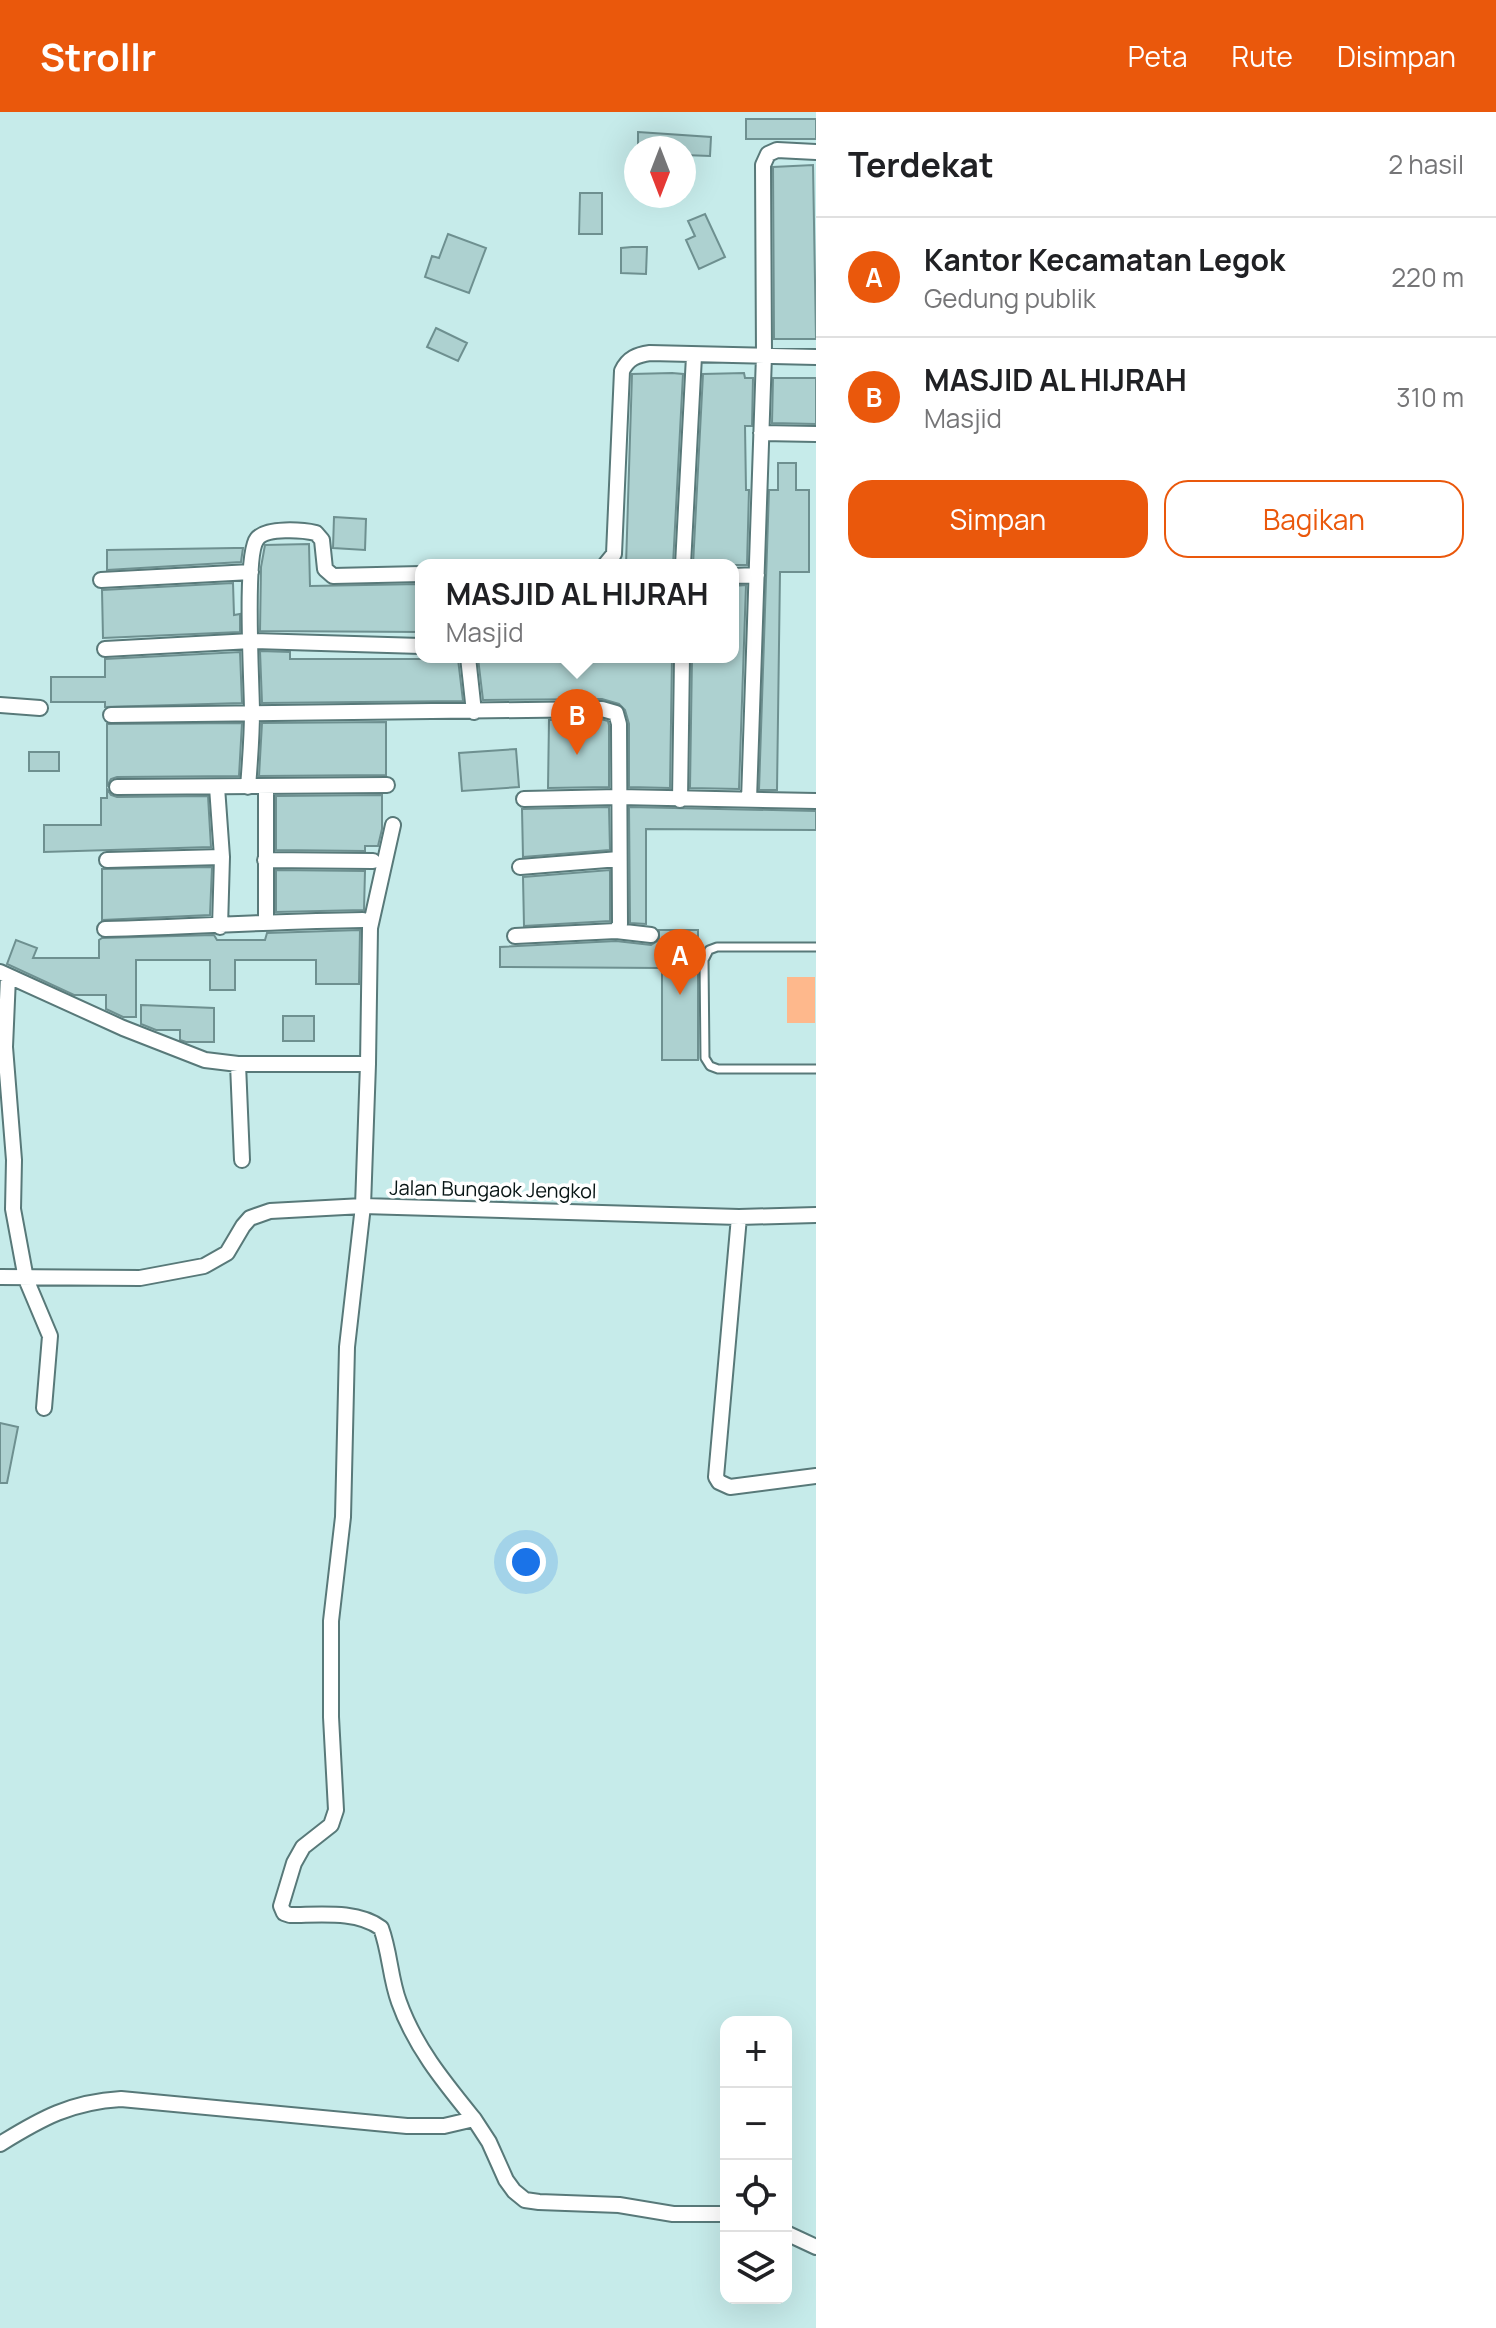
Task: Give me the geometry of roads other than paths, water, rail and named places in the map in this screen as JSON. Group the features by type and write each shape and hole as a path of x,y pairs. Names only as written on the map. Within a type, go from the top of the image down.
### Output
{"street":[{"path":"749,800 764,355 763,165 768,154 777,150 816,152"},
{"path":"610,559 614,554 622,371 626,364 639,355 650,353 816,357"},
{"path":"683,559 694,356"},
{"path":"761,433 816,434"},
{"path":"248,787 252,713 252,547 262,534 313,532 322,540 325,569 331,575 415,574"},
{"path":"101,580 251,572"},
{"path":"739,576 757,575"},
{"path":"105,649 251,641 415,646"},
{"path":"469,663 474,712"},
{"path":"680,800 682,663"},
{"path":"0,705 40,708"},
{"path":"111,715 602,709 616,713 619,724 620,924 616,931"},
{"path":"117,787 387,785"},
{"path":"217,787 222,857 220,927"},
{"path":"266,787 266,921"},
{"path":"524,799 619,797 816,801"},
{"name":"Jalan Bungaok Jengkol","path":"393,825 370,928 363,1206 739,1217 816,1215"},
{"path":"107,860 222,857"},
{"path":"520,867 619,859"},
{"path":"265,860 373,861"},
{"path":"105,929 363,920"},
{"path":"515,936 616,931 651,935"},
{"path":"44,1408 50,1336 26,1279 13,1209 14,1160 5,1047 4,974 123,1028 205,1060 238,1064 368,1064"},
{"path":"238,1064 242,1160"},
{"path":"0,1277 140,1278 191,1269 221,1258 243,1226 259,1214 363,1206 347,1347 343,1517 331,1621 331,1717 336,1810 331,1825 303,1847 294,1863 281,1906 284,1913 290,1915 355,1917 372,1921 381,1928 399,2002 414,2036 435,2071 489,2142 506,2180 525,2200 607,2204 673,2214 720,2214"},
{"path":"739,1217 716,1477 730,1487 816,1476"},
{"path":"0,2144 64,2109 93,2101 121,2099 407,2126 444,2126 474,2119"},
{"path":"792,2236 816,2247"}],"lane":[{"path":"816,947 717,947 709,950 704,960 705,1058 710,1066 718,1069 816,1069"}],"place":[{"name":"MASJID AL HIJRAH","path":"577,755"},
{"name":"Kantor Kecamatan Legok","path":"680,995"}]}
